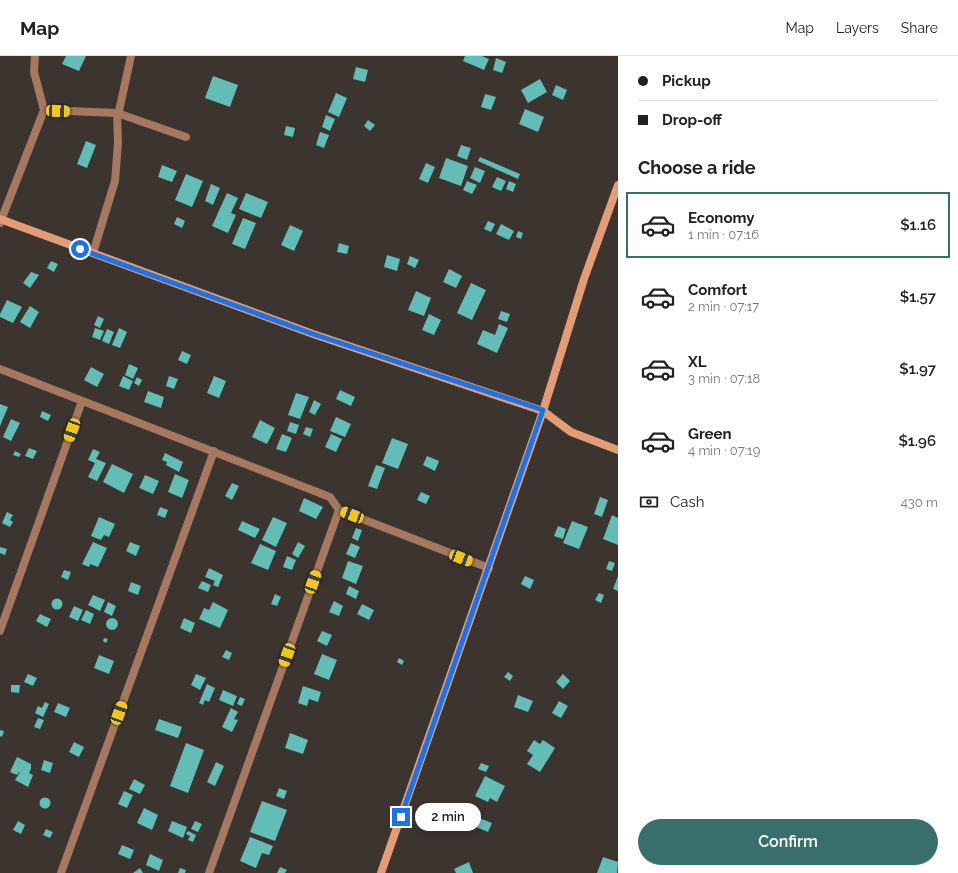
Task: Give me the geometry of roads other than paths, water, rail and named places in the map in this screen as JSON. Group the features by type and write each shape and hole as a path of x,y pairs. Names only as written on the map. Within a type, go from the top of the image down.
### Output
{"street":[{"path":"35,56 34,72 44,110 0,221 93,253 313,334 543,410 571,432 618,450"},
{"path":"93,253 115,181 118,143 117,113 119,111 131,56"},
{"path":"44,110 117,113 186,137"},
{"path":"381,873 543,410 584,279 618,185"},
{"path":"0,369 330,497 339,510 488,568"},
{"path":"0,631 82,401"},
{"path":"61,873 214,451"},
{"path":"209,873 339,510"}]}
